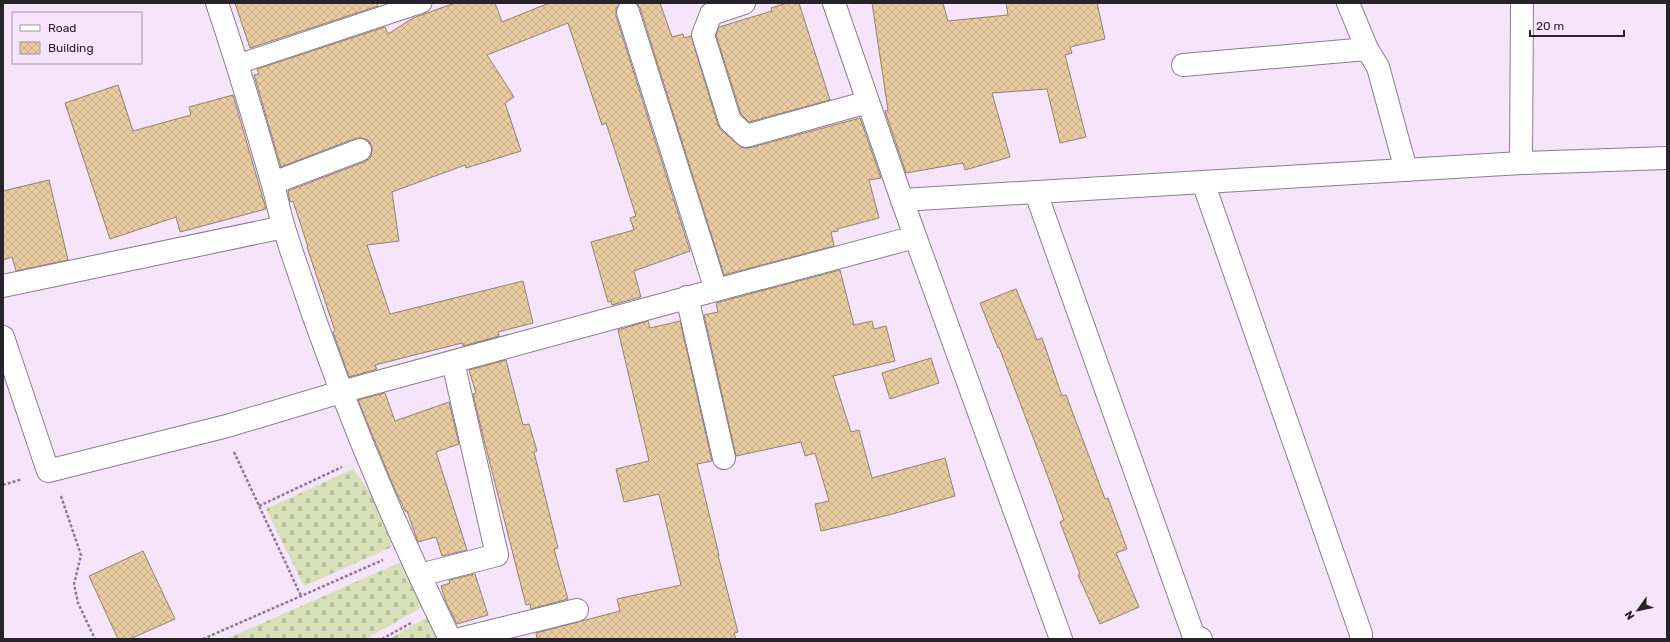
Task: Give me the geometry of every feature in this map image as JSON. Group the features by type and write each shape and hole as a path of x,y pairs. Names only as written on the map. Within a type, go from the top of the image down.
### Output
{"street":[{"path":"217,3 238,64 284,227 341,392 371,466 450,639"},
{"path":"744,3 710,14 703,35 730,122 746,136 868,102"},
{"path":"834,3 915,237 1061,639"},
{"path":"1348,3 1367,49 1378,67 1406,170"},
{"path":"1521,163 1522,3"},
{"path":"628,12 716,290"},
{"path":"1183,66 1367,49"},
{"path":"272,183 360,150"},
{"path":"902,200 1521,163 1667,158"},
{"path":"1203,182 1362,634 1361,639"},
{"path":"1036,193 1193,634 1201,639"},
{"path":"3,286 284,227"},
{"path":"3,337 48,471 223,427 341,392 687,297 915,237"},
{"path":"687,297 724,458"},
{"path":"420,575 496,555 453,362"},
{"path":"460,639 578,610"}],"lane":[{"path":"238,64 422,3"}],"path":[{"path":"223,427 301,596"},
{"path":"259,506 349,464"},
{"path":"60,492 81,555 74,584 78,603 94,639"},
{"path":"202,639 386,558"},
{"path":"382,639 414,621"},
{"path":"212,635 214,639"}],"green space":[{"path":"353,469 366,486 377,506 392,547 304,586 266,509"},
{"path":"401,562 422,607 366,639 226,639"},
{"path":"428,617 437,639 389,639"}],"building":[{"path":"235,3 377,3 378,6 250,48"},
{"path":"455,3 495,3 502,22 549,3 620,3 616,9 616,16 690,251 634,271 641,297 612,305 611,301 608,302 591,242 634,230 630,218 636,216 606,123 602,125 568,23 487,55 514,97 505,103 521,151 466,168 465,165 392,192 399,241 367,245 390,314 523,281 533,323 498,332 499,336 463,346 462,343 375,365 377,369 349,377 333,332 335,331 293,201 290,202 288,191 364,162 370,158 372,146 368,140 356,138 281,167 254,75 259,74 257,69 385,27 388,34 413,18"},
{"path":"637,3 660,3 672,37 683,34 684,38 691,36 718,125 721,130 743,148 749,148 860,118 881,178 869,180 879,218 831,232 834,246 724,275 640,8"},
{"path":"787,3 799,3 830,100 749,122 741,114 716,35 719,27 772,11 771,8"},
{"path":"872,3 943,3 948,21 1008,15 1006,3 1097,3 1105,39 1070,47 1072,53 1065,55 1086,137 1060,143 1047,89 992,93 1010,157 965,170 963,163 906,173 885,111 888,110"},
{"path":"118,85 133,131 191,115 189,107 233,95 266,209 180,232 176,217 110,239 65,103"},
{"path":"49,180 68,260 16,271 12,257 3,260 3,191"},
{"path":"840,270 854,325 872,321 874,329 886,326 895,361 833,376 851,432 859,430 872,478 945,458 955,496 889,515 821,531 815,504 829,501 815,453 805,456 801,442 736,456 704,315 718,312 716,303"},
{"path":"1016,289 1037,340 1042,338 1062,396 1066,395 1105,499 1108,498 1127,549 1116,553 1139,607 1100,624 1078,575 1080,574 1060,522 1064,520 999,347 998,348 980,303"},
{"path":"648,321 650,328 680,321 712,461 697,464 738,632 734,633 736,639 537,639 536,633 620,611 617,599 681,585 659,494 624,502 616,469 649,461 618,330"},
{"path":"931,358 939,383 890,399 882,373"},
{"path":"506,360 523,425 529,424 537,451 534,452 558,548 554,549 568,599 531,609 530,604 526,605 483,436 473,394 476,393 469,370"},
{"path":"385,393 395,421 449,402 459,444 436,452 467,550 442,556 436,537 418,542 407,511 405,511 392,483 358,400"},
{"path":"143,551 175,619 130,639 118,639 89,576"},
{"path":"475,574 488,615 457,624 446,602 441,586 450,583 449,580"}]}
